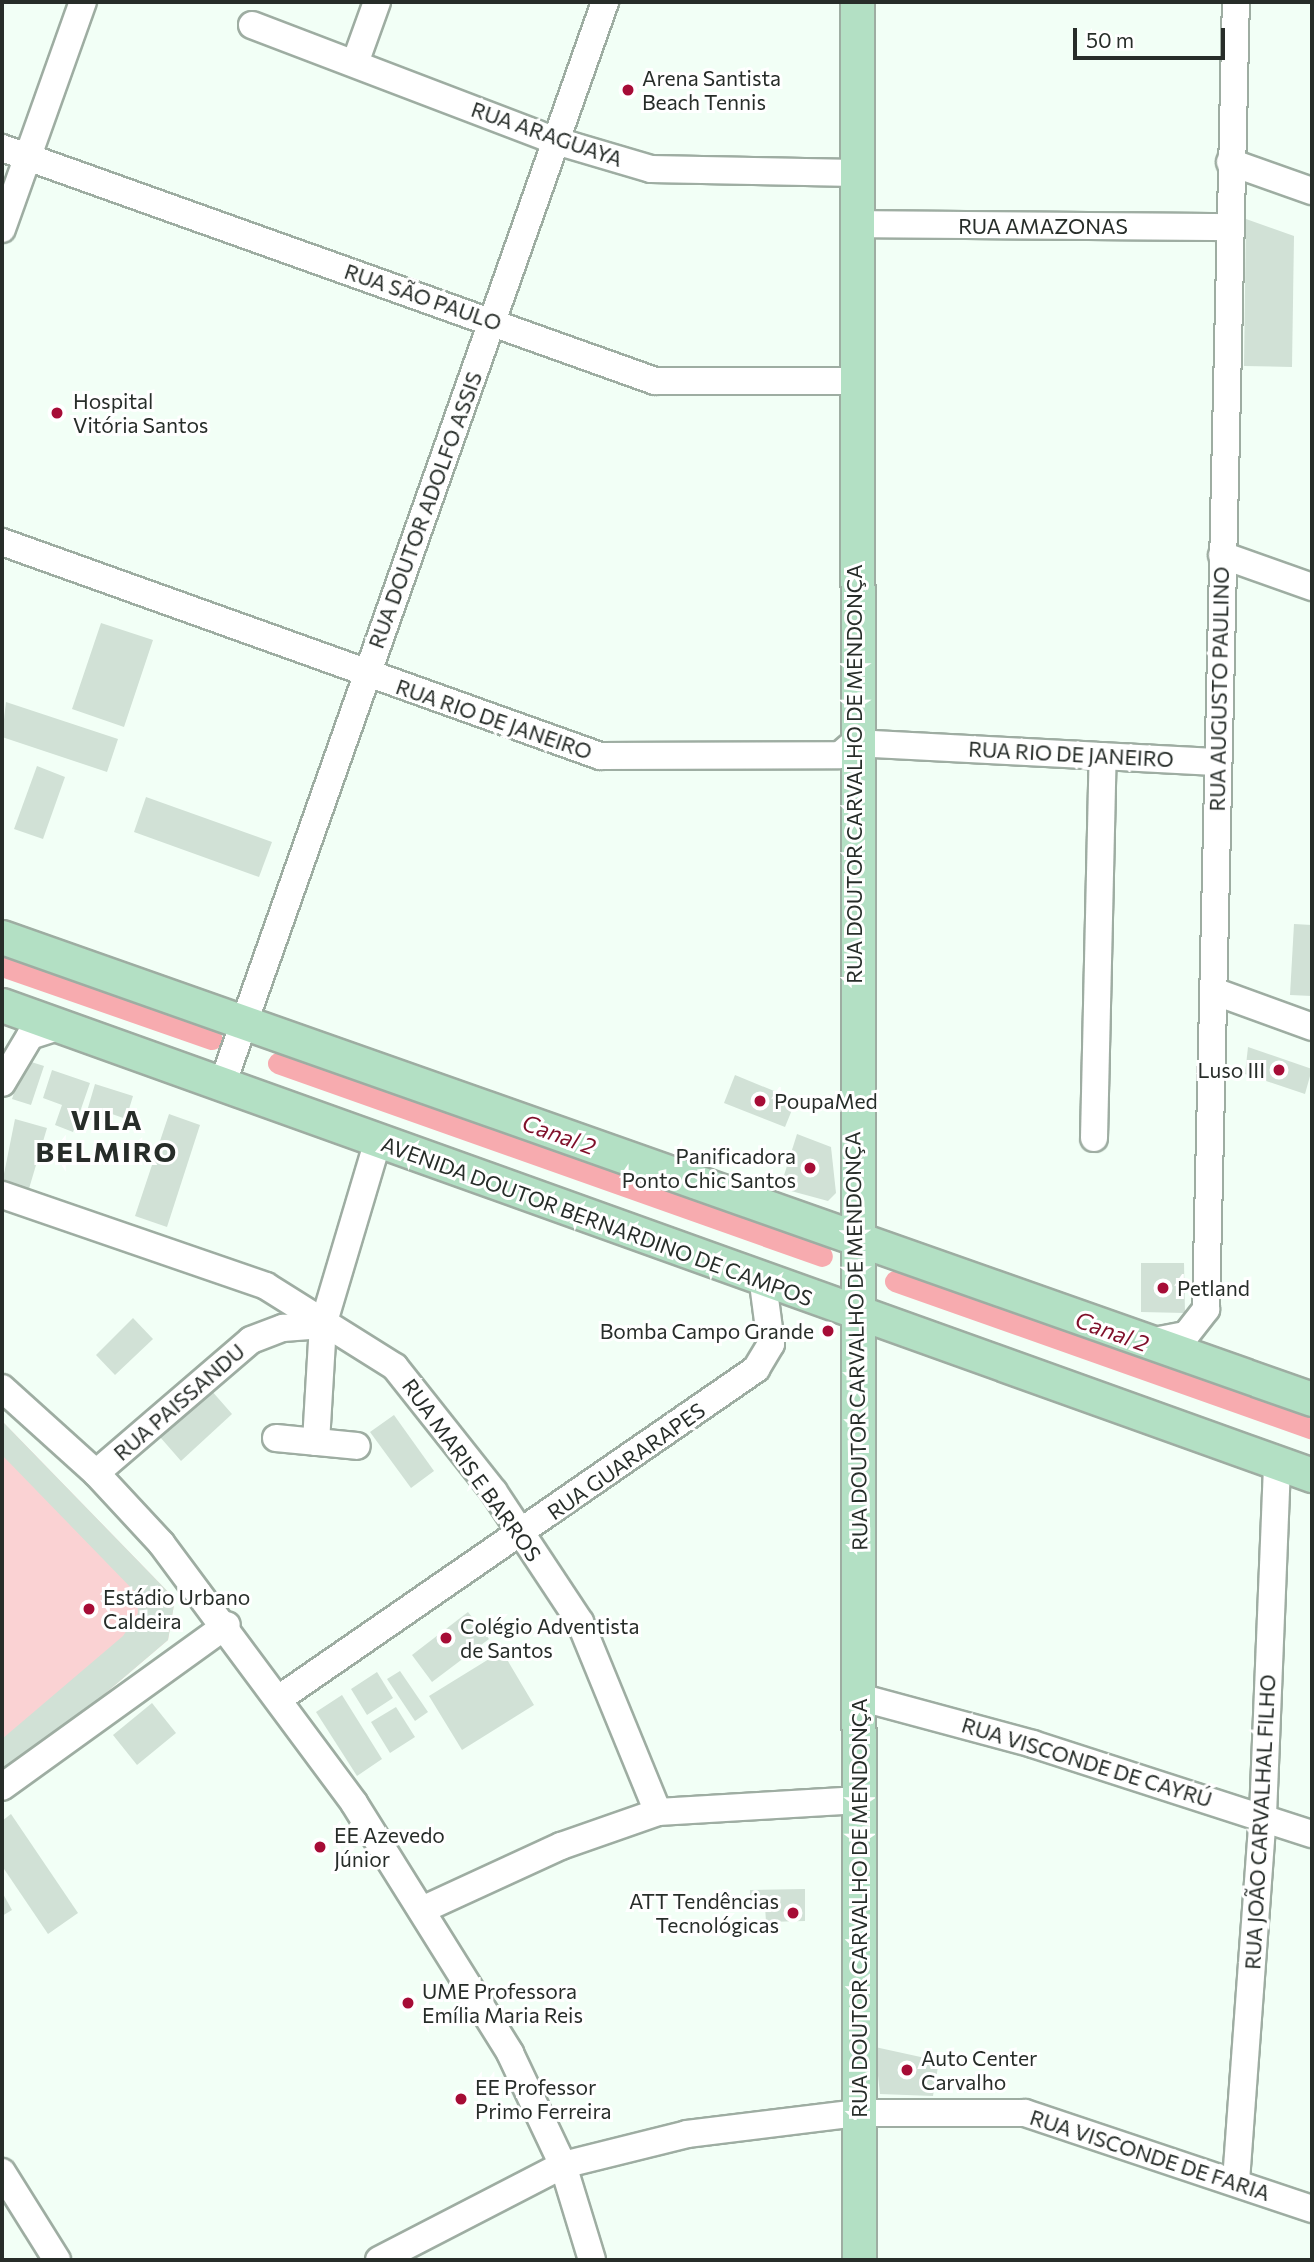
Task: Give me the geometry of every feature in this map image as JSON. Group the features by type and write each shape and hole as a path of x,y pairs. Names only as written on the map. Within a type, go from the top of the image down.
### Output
{"main road":[{"name":"RUA DOUTOR CARVALHO DE MENDONÇA","path":"857,2 853,1239 860,1800 859,2260"},
{"path":"2,937 246,1019 853,1239 1154,1341 1312,1399"},
{"name":"AVENIDA DOUTOR BERNARDINO DE CAMPOS","path":"2,1005 763,1283 1312,1475"}],"street":[{"path":"2,229 83,2"},
{"path":"355,63 376,2"},
{"name":"RUA DOUTOR ADOLFO ASSIS","path":"222,1085 605,2"},
{"name":"RUA AUGUSTO PAULINO","path":"1154,1341 1186,1335 1206,1309 1216,992 1216,762 1236,2"},
{"name":"RUA ARAGUAYA","path":"252,25 556,141 651,169 856,173"},
{"name":"RUA SÃO PAULO","path":"2,148 494,321 655,381 855,381"},
{"path":"1230,162 1312,191"},
{"name":"RUA AMAZONAS","path":"856,225 1229,227"},
{"name":"RUA RIO DE JANEIRO","path":"2,542 366,675 600,756 840,755 854,743 1216,762"},
{"path":"1222,555 1312,587"},
{"path":"1094,1138 1103,757"},
{"path":"1216,992 1312,1027"},
{"path":"2,1083 30,1036 61,1026"},
{"path":"316,1442 323,1325 378,1141"},
{"name":"RUA MARIS E BARROS","path":"2,1195 266,1286 323,1325 395,1367 415,1388 580,1622 658,1812"},
{"name":"RUA GUARARAPES","path":"281,1698 757,1369 771,1343 772,1323 763,1283"},
{"name":"RUA PAISSANDU","path":"96,1473 251,1340 283,1328 323,1325"},
{"path":"2,1388 96,1473 227,1625 281,1698 424,1909 510,2053 563,2165 592,2260"},
{"path":"276,1438 357,1446"},
{"name":"RUA JOÃO CARVALHAL FILHO","path":"1236,2181 1263,1815 1277,1463"},
{"path":"2,1787 227,1625"},
{"name":"RUA VISCONDE DE CAYRÚ","path":"859,1697 1263,1815 1312,1834"},
{"path":"424,1909 561,1846 658,1812 860,1800"},
{"name":"RUA VISCONDE DE FARIA","path":"379,2260 563,2165 687,2134 859,2113 1026,2113 1312,2208"},
{"path":"2,2172 57,2260"}],"shaded area":[{"name":"Estádio Urbano Caldeira","path":"2,1421 175,1599 168,1640 2,1781"}],"building":[{"path":"1246,219 1294,236 1292,367 1244,366"},
{"path":"101,623 153,640 124,727 72,709"},
{"path":"6,702 118,739 107,772 2,737"},
{"path":"37,766 65,777 43,839 14,829"},
{"path":"146,797 272,842 259,877 134,832"},
{"path":"1294,924 1312,925 1312,996 1290,995"},
{"name":"Luso III","path":"1248,1047 1312,1069 1305,1094 1245,1074"},
{"path":"25,1060 44,1066 31,1105 12,1099"},
{"path":"52,1070 90,1083 73,1132 55,1125 62,1105 43,1098"},
{"name":"PoupaMed","path":"735,1075 796,1100 785,1127 724,1103"},
{"path":"95,1084 133,1096 126,1119 112,1114 109,1125 85,1118"},
{"path":"169,1114 200,1125 167,1227 135,1216"},
{"path":"15,1119 47,1128 28,1192 2,1184"},
{"name":"Panificadora Ponto Chic Santos","path":"797,1134 831,1147 836,1193 828,1201 780,1188"},
{"name":"Petland","path":"1141,1263 1184,1263 1185,1313 1141,1312"},
{"path":"133,1318 153,1339 115,1375 96,1355"},
{"path":"211,1390 232,1414 181,1461 160,1437"},
{"path":"394,1415 434,1471 411,1488 370,1432"},
{"path":"2,1421 175,1599 168,1640 2,1781 2,1739 123,1636 138,1613 137,1594 2,1455"},
{"path":"468,1612 489,1639 432,1682 412,1655"},
{"path":"502,1651 534,1705 462,1750 429,1696"},
{"path":"400,1671 428,1712 415,1721 387,1679"},
{"path":"377,1672 393,1698 367,1715 351,1689"},
{"path":"342,1695 382,1759 357,1776 316,1712"},
{"path":"152,1703 176,1733 137,1765 113,1735"},
{"path":"396,1707 415,1737 390,1753 371,1722"},
{"path":"11,1814 78,1913 48,1934 2,1866 2,1821"},
{"path":"805,1889 805,1921 766,1922 765,1906 750,1907 750,1890"},
{"path":"2,1892 12,1910 2,1916"},
{"name":"Auto Center Carvalho","path":"875,2047 939,2061 933,2096 880,2094"}],"waterway":[{"name":"Canal 2","path":"2,966 212,1039"},
{"name":"Canal 2","path":"278,1063 822,1256"},
{"name":"Canal 2","path":"895,1281 1312,1429"}],"place":[{"name":"Arena Santista Beach Tennis","path":"628,90"},
{"name":"Hospital Vitória Santos","path":"57,413"},
{"name":"Luso III","path":"1279,1070"},
{"name":"PoupaMed","path":"760,1101"},
{"name":"Panificadora Ponto Chic Santos","path":"810,1168"},
{"name":"Petland","path":"1163,1288"},
{"name":"Bomba Campo Grande","path":"828,1331"},
{"name":"Estádio Urbano Caldeira","path":"89,1609"},
{"name":"Colégio Adventista de Santos","path":"446,1638"},
{"name":"EE Azevedo Júnior","path":"320,1847"},
{"name":"ATT Tendências Tecnológicas","path":"793,1913"},
{"name":"UME Professora Emília Maria Reis","path":"408,2003"},
{"name":"Auto Center Carvalho","path":"907,2070"},
{"name":"EE Professor Primo Ferreira","path":"461,2099"}],"district":[{"name":"VILA BELMIRO","path":"107,1135"}]}
